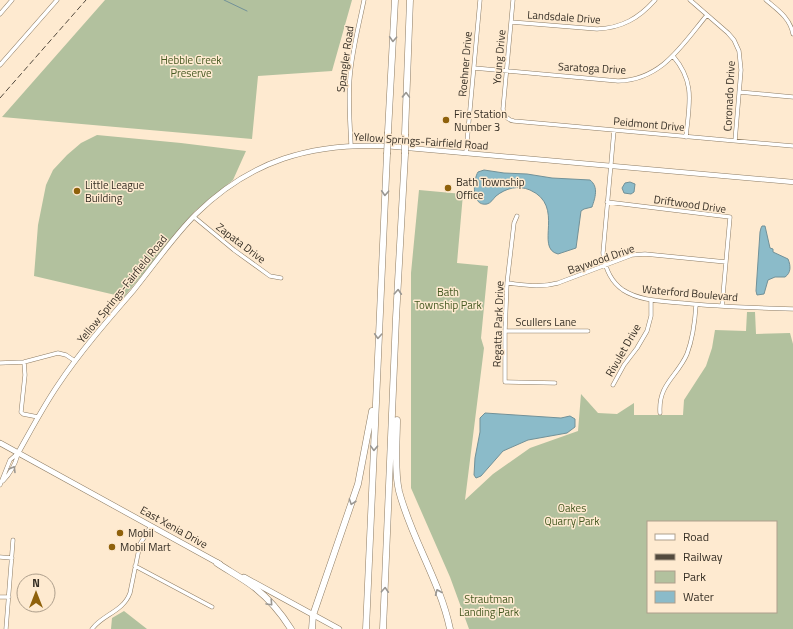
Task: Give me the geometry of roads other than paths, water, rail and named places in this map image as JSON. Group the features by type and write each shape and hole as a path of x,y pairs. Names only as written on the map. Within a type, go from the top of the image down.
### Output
{"highway":[{"path":"366,627 395,0"},
{"path":"383,629 396,318 405,154 410,0"},
{"path":"396,318 398,488 407,517 445,611 450,629"},
{"path":"312,629 313,615 358,484 373,408 377,368"},
{"path":"217,562 258,590 275,608 291,629"}],"main road":[{"name":"Yellow Springs-Fairfield Road","path":"18,453 57,386 75,361 194,217 226,188 263,166 285,158 312,150 351,145 386,146 793,182"},
{"name":"East Xenia Drive","path":"0,443 339,629"}],"street":[{"path":"0,14 12,0"},
{"path":"0,65 56,0"},
{"name":"Spangler Road","path":"351,145 349,94 350,75 353,52 364,0"},
{"name":"Roehner Drive","path":"466,153 480,0"},
{"name":"Young Drive","path":"505,116 503,109 513,0"},
{"name":"Landsdale Drive","path":"511,22 606,29 619,26 632,20 645,11 655,0"},
{"name":"Coronado Drive","path":"690,0 728,33 738,47 741,65 735,141"},
{"path":"766,0 787,18 793,34"},
{"name":"Saratoga Drive","path":"474,68 622,81 639,78 663,66 707,15"},
{"path":"672,56 683,69 689,85 686,137"},
{"path":"739,92 793,97"},
{"name":"Peidmont Drive","path":"505,116 514,122 793,146"},
{"name":"Waterford Boulevard","path":"614,130 603,253 605,265 611,278 622,289 635,297 651,300 696,305 793,309"},
{"name":"Driftwood Drive","path":"607,202 730,217 722,306"},
{"name":"Regatta Park Drive","path":"517,216 514,223 508,283 505,331 505,382 555,383"},
{"name":"Zapata Drive","path":"194,217 232,249 270,276 281,278"},
{"name":"Baywood Drive","path":"508,283 535,287 546,286 558,283 632,255 645,254 726,262"},
{"name":"Rivulet Drive","path":"613,386 624,365 637,348 647,331 651,316 651,300"},
{"path":"660,413 660,403 666,385 686,355 694,328 696,305"},
{"name":"Scullers Lane","path":"505,331 588,331"},
{"path":"0,363 24,362 58,353 66,355 75,361"},
{"path":"24,362 25,375 21,412 23,414 38,417"},
{"path":"1,483 10,474 16,463 18,453"},
{"path":"92,629 100,620 124,604 130,593 140,544 151,526"},
{"path":"6,629 13,540"},
{"path":"0,557 12,558"},
{"path":"135,566 212,607"},
{"path":"0,597 9,597"}],"water":[{"path":"484,170 552,178 590,180 595,186 595,196 592,207 581,211 576,248 558,254 551,250 549,244 548,216 546,206 541,197 526,188 508,189 500,193 487,204 482,204 478,201 474,186 478,172"},
{"path":"630,182 635,184 634,192 631,194 624,193 622,188 625,183"},
{"path":"762,226 765,226 770,248 773,249 773,252 788,259 790,269 785,277 775,277 768,280 764,294 757,295 760,232"},
{"path":"485,413 561,418 570,416 575,419 575,427 567,433 528,440 503,451 481,476 476,478 474,475 475,458 480,432 480,418"}],"waterway":[{"path":"224,0 247,11"}],"railway":[{"path":"0,98 86,0"}],"place":[{"name":"Fire Station Number 3","path":"446,120"},
{"name":"Bath Township Office","path":"448,188"},
{"name":"Little League Building","path":"77,191"},
{"name":"Mobil","path":"120,533"},
{"name":"Mobil Mart","path":"112,547"}],"park label":[{"name":"Hebble Creek Preserve","path":"191,66"},
{"name":"Bath Township Park","path":"448,298"},
{"name":"Oakes Quarry Park","path":"572,514"},
{"name":"Strautman Landing Park","path":"489,605"}]}
